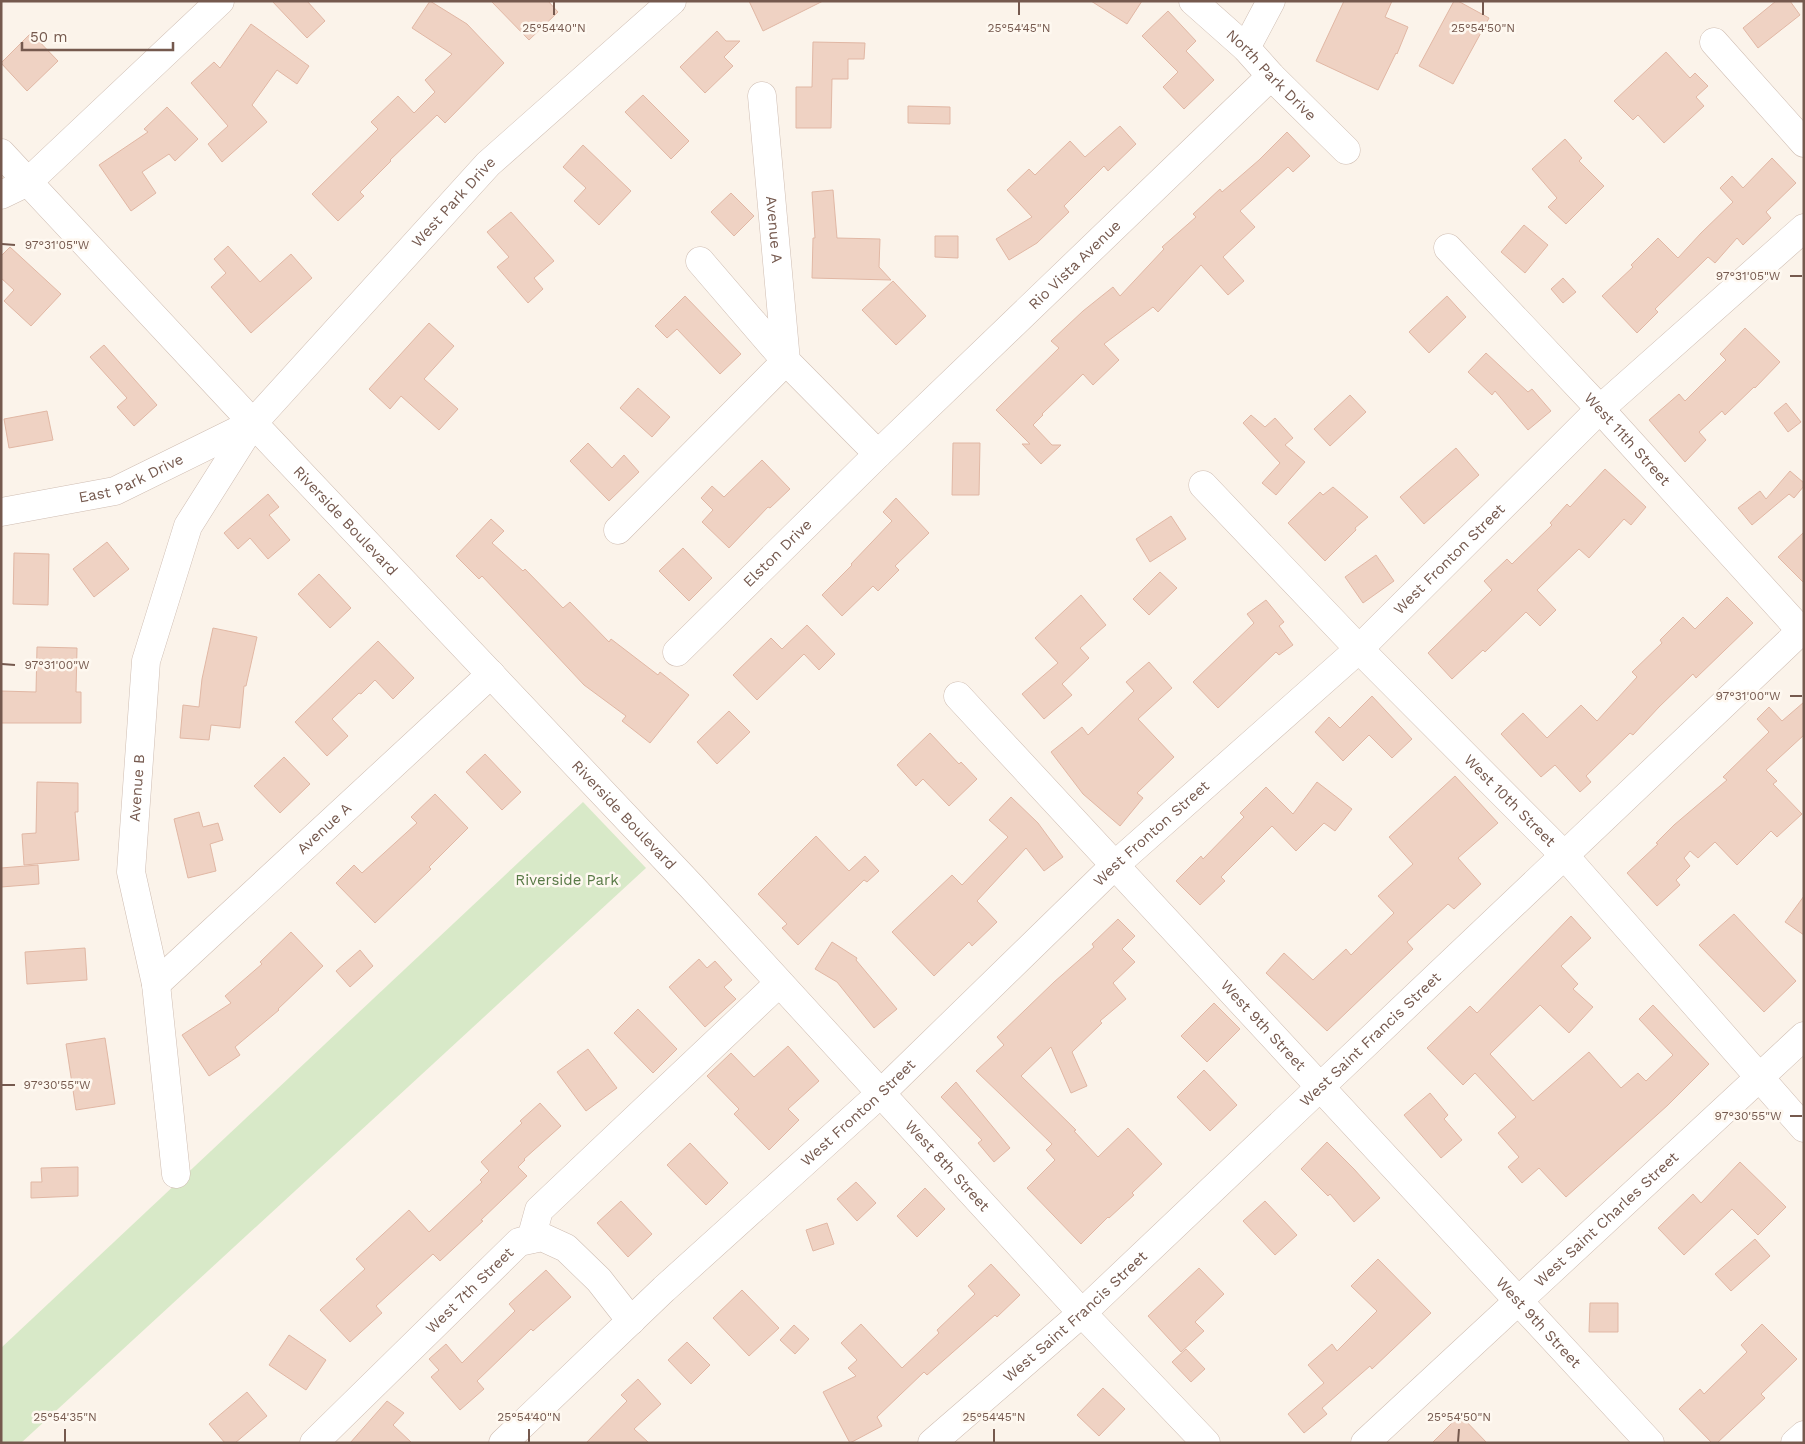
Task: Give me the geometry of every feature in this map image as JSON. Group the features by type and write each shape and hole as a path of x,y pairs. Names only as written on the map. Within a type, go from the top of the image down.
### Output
{"street":[{"path":"1,195 28,182 220,1"},
{"name":"West Park Drive","path":"253,424 488,164 672,1"},
{"name":"North Park Drive","path":"1193,1 1246,48 1346,150"},
{"path":"1246,48 1271,1"},
{"path":"1714,42 1804,143"},
{"name":"Rio Vista Avenue","path":"878,454 1272,76"},
{"name":"Avenue A","path":"762,96 786,361"},
{"name":"Riverside Boulevard","path":"1,153 253,424 691,886"},
{"name":"West Fronton Street","path":"503,1443 631,1321 880,1094 1115,865 1359,649 1600,409 1804,228"},
{"name":"West 11th Street","path":"1448,248 1600,409 1803,631"},
{"path":"700,261 786,361 878,454"},
{"path":"618,530 786,361"},
{"name":"East Park Drive","path":"1,512 115,491 253,424"},
{"name":"Avenue B","path":"176,1174 156,984 131,872 146,661 188,526 253,424"},
{"name":"Elston Drive","path":"677,652 878,454"},
{"name":"West 10th Street","path":"1203,485 1359,649 1564,855 1804,1128"},
{"name":"West Saint Francis Street","path":"932,1443 1082,1313 1564,855 1803,631"},
{"name":"Avenue A","path":"156,984 492,674"},
{"name":"West 9th Street","path":"958,696 1650,1443"},
{"name":"West 8th Street","path":"691,886 1082,1313 1206,1443"},
{"path":"531,1240 539,1210 779,983"},
{"name":"West Saint Charles Street","path":"1365,1443 1804,1036"},
{"name":"West 7th Street","path":"314,1443 519,1242 542,1237 566,1248 599,1280 631,1321"},
{"path":"1795,1443 1804,1435"}],"green space":[{"name":"Riverside Park","path":"583,802 646,868 21,1443 1,1443 1,1348"}],"building":[{"path":"272,1 307,1 325,21 307,38"},
{"path":"430,1 467,24 504,63 445,123 437,115 360,192 364,196 338,221 312,194 378,129 371,122 398,96 414,113 435,92 425,80 452,54 412,28"},
{"path":"491,1 548,1 558,12 529,40"},
{"path":"749,1 823,1 763,31"},
{"path":"1091,1 1142,1 1127,24"},
{"path":"1344,1 1392,1 1385,17 1408,27 1397,54 1378,90 1316,61"},
{"path":"1454,1 1458,1 1489,18 1453,84 1419,66"},
{"path":"1776,1 1790,1 1800,15 1758,48 1743,28"},
{"path":"1168,11 1196,41 1186,51 1214,80 1184,109 1163,87 1178,72 1142,36"},
{"path":"251,24 309,66 297,84 277,70 252,105 267,122 222,162 208,144 228,126 191,83 214,62 220,68"},
{"path":"717,31 726,41 740,41 724,57 733,66 705,93 680,67"},
{"path":"31,33 58,61 27,91 1,63"},
{"path":"813,42 865,43 864,59 848,59 848,79 832,79 831,128 796,128 796,87 812,87"},
{"path":"1666,52 1690,78 1695,73 1708,86 1696,97 1704,106 1664,143 1638,115 1633,120 1614,101"},
{"path":"643,95 689,141 671,159 625,112"},
{"path":"908,106 950,107 950,124 908,123"},
{"path":"167,107 198,139 175,161 169,154 142,172 156,193 131,211 99,165 148,132 144,129"},
{"path":"1120,126 1136,144 1108,171 1104,166 1064,206 1069,212 1037,243 1009,260 996,239 1032,217 1007,190 1029,169 1035,175 1070,141 1085,157"},
{"path":"1287,132 1310,156 1293,172 1288,167 1240,211 1255,227 1223,257 1244,281 1228,295 1201,265 1158,312 1153,307 1104,344 1119,360 1093,385 1083,374 1033,425 1052,445 1061,445 1041,464 1022,444 1030,444 996,410 1059,348 1051,341 1083,311 1113,287 1120,296 1164,249 1162,247 1196,217 1193,214 1220,189 1222,192 1259,160"},
{"path":"1565,139 1582,158 1579,161 1604,186 1566,224 1548,207 1557,198 1532,169"},
{"path":"583,145 631,191 599,225 574,201 586,188 563,167"},
{"path":"1772,158 1796,183 1766,212 1771,218 1743,245 1737,238 1715,263 1708,257 1655,309 1658,312 1637,333 1602,296 1633,267 1631,265 1658,238 1678,258 1733,202 1720,188 1732,176 1743,188"},
{"path":"833,190 837,238 880,239 879,267 891,280 812,278 813,238 815,238 812,192"},
{"path":"731,193 754,216 734,236 711,212"},
{"path":"511,212 554,261 534,278 543,289 528,303 497,267 509,257 487,232"},
{"path":"1524,225 1548,245 1525,273 1501,252"},
{"path":"935,236 958,236 958,258 935,257"},
{"path":"228,246 260,282 291,254 312,278 251,333 211,287 226,273 214,259"},
{"path":"10,247 61,294 31,326 4,301 14,290 1,278 1,256"},
{"path":"1563,278 1576,292 1563,303 1551,289"},
{"path":"893,281 926,316 896,345 862,310"},
{"path":"685,296 741,354 720,374 677,329 667,338 655,326"},
{"path":"1447,296 1466,317 1429,353 1409,332"},
{"path":"429,323 454,346 424,379 458,409 439,430 401,396 390,409 369,389"},
{"path":"1745,328 1780,362 1725,415 1722,411 1699,432 1706,440 1685,462 1649,420 1679,394 1685,401 1726,360 1720,354"},
{"path":"104,345 157,405 134,426 117,407 127,398 90,357"},
{"path":"1486,353 1528,392 1532,389 1551,411 1528,430 1495,391 1492,395 1468,372"},
{"path":"638,388 670,417 652,437 620,408"},
{"path":"1350,395 1366,412 1330,446 1314,429"},
{"path":"1786,403 1801,422 1788,432 1774,413"},
{"path":"47,411 53,440 9,448 4,419"},
{"path":"1251,415 1265,427 1275,418 1293,438 1285,445 1305,462 1276,495 1262,483 1280,463 1243,423"},
{"path":"588,443 612,468 624,455 639,472 609,501 570,461"},
{"path":"953,443 980,443 979,495 952,495"},
{"path":"1456,448 1479,475 1424,524 1400,497"},
{"path":"762,460 790,489 770,508 768,507 729,548 702,522 713,510 701,498 712,486 724,497"},
{"path":"1605,469 1646,507 1631,525 1624,519 1589,558 1579,549 1537,590 1556,610 1540,626 1526,612 1485,652 1483,650 1452,679 1428,653 1492,590 1484,581 1507,559 1512,564 1552,525 1550,523 1567,504 1570,507"},
{"path":"1790,471 1804,483 1804,486 1794,498 1789,494 1752,525 1738,508 1760,491 1766,499"},
{"path":"1333,487 1368,517 1355,528 1356,530 1325,561 1288,523 1320,492 1323,495"},
{"path":"268,494 279,507 269,515 290,540 268,559 250,538 238,549 224,533"},
{"path":"896,498 929,533 895,566 899,570 878,591 873,586 842,616 822,595 892,521 883,512"},
{"path":"1171,516 1186,539 1150,562 1136,539"},
{"path":"491,519 504,531 492,543 523,571 525,569 563,608 570,602 609,642 611,639 658,675 660,672 689,695 650,743 622,721 626,716 584,685 482,576 479,579 456,556"},
{"path":"1804,532 1804,583 1778,557"},
{"path":"107,542 129,569 94,597 73,569"},
{"path":"683,548 712,578 689,601 659,571"},
{"path":"14,553 49,554 48,605 13,604"},
{"path":"1376,555 1394,581 1363,603 1345,577"},
{"path":"1160,572 1177,588 1149,615 1133,599"},
{"path":"319,574 351,608 330,628 298,594"},
{"path":"1081,595 1106,625 1080,648 1089,658 1062,684 1072,695 1044,719 1022,694 1058,663 1035,638"},
{"path":"1727,597 1753,623 1696,678 1693,674 1633,735 1630,733 1586,776 1591,782 1580,792 1555,765 1541,777 1501,734 1523,713 1547,738 1581,705 1597,721 1637,677 1632,672 1662,643 1660,640 1683,617 1695,629"},
{"path":"1266,600 1284,622 1279,626 1293,645 1279,655 1276,652 1218,708 1193,682 1254,623 1247,614"},
{"path":"807,625 835,654 819,670 804,654 757,700 733,675 771,638 782,649"},
{"path":"213,628 257,637 246,686 244,686 240,728 211,725 209,740 180,738 183,705 199,707 202,679"},
{"path":"378,641 414,678 393,699 375,680 361,694 359,693 332,719 348,736 327,756 295,722"},
{"path":"37,647 77,648 76,692 81,692 81,723 1,723 1,691 36,692"},
{"path":"1149,662 1172,688 1138,719 1174,757 1137,793 1143,798 1120,826 1083,794 1051,752 1082,727 1088,735 1134,691 1126,682"},
{"path":"1372,696 1412,739 1392,758 1369,735 1343,761 1315,732 1329,717 1340,728"},
{"path":"1804,702 1804,735 1766,770 1777,781 1773,784 1802,814 1777,837 1771,831 1737,865 1715,842 1698,858 1690,851 1684,858 1690,866 1676,880 1680,885 1657,906 1627,873 1658,844 1656,843 1674,825 1727,780 1723,777 1769,732 1757,719 1769,707 1782,721"},
{"path":"729,711 750,732 717,764 697,742"},
{"path":"930,733 959,764 961,762 977,779 949,806 923,779 916,786 897,765"},
{"path":"485,754 521,792 502,810 466,772"},
{"path":"284,757 310,784 280,813 254,786"},
{"path":"1455,776 1498,823 1458,858 1481,884 1454,909 1448,904 1407,942 1413,949 1327,1031 1266,973 1284,953 1313,980 1346,949 1351,955 1394,913 1378,896 1413,864 1389,837"},
{"path":"37,782 78,783 78,812 75,812 79,860 24,865 22,834 36,833"},
{"path":"1317,782 1352,809 1335,831 1324,823 1296,851 1272,826 1221,877 1225,881 1200,905 1176,881 1201,856 1203,859 1244,817 1240,813 1266,787 1293,814"},
{"path":"435,794 468,828 429,867 431,869 375,923 336,883 354,865 362,873 417,823 411,817"},
{"path":"1011,797 1038,823 1063,857 1044,871 1026,848 977,901 997,922 972,946 969,942 934,976 892,932 952,875 962,885 1008,837 989,820"},
{"path":"199,812 203,827 218,823 223,840 210,844 216,871 188,878 174,819"},
{"path":"816,836 849,871 865,856 879,871 867,882 864,880 798,945 782,928 787,924 758,894"},
{"path":"38,865 39,884 1,887 1,868"},
{"path":"1804,896 1804,935 1785,922"},
{"path":"1734,914 1796,981 1764,1012 1699,945"},
{"path":"1571,916 1591,938 1561,966 1578,984 1573,989 1593,1007 1569,1033 1540,1005 1490,1054 1533,1101 1589,1052 1621,1088 1638,1073 1646,1081 1673,1055 1639,1019 1653,1005 1709,1064 1668,1105 1566,1197 1539,1168 1522,1183 1508,1167 1519,1157 1498,1133 1516,1117 1475,1073 1463,1085 1427,1048 1470,1006 1477,1013"},
{"path":"1118,919 1135,936 1122,949 1135,962 1113,983 1126,999 1100,1021 1102,1023 1072,1052 1087,1086 1071,1093 1051,1047 1021,1076 1076,1130 1074,1131 1098,1157 1128,1128 1162,1164 1132,1193 1134,1195 1081,1244 1027,1188 1055,1160 1046,1150 1052,1144 976,1071 1004,1045 997,1037 1054,982 1094,947 1092,944"},
{"path":"291,932 323,966 279,1010 235,1047 240,1055 209,1076 182,1035 231,1003 225,996 262,964 260,962"},
{"path":"832,942 857,958 856,960 897,1009 874,1028 837,982 815,969"},
{"path":"85,948 87,980 27,984 25,952"},
{"path":"360,950 373,966 350,987 336,971"},
{"path":"699,959 707,968 715,961 732,980 724,987 736,999 705,1027 669,987"},
{"path":"1214,1003 1240,1029 1207,1062 1181,1036"},
{"path":"638,1009 677,1049 653,1073 614,1033"},
{"path":"105,1038 115,1104 76,1110 66,1044"},
{"path":"788,1046 819,1081 788,1109 799,1120 769,1150 734,1114 739,1109 707,1076 731,1053 754,1077"},
{"path":"588,1049 617,1088 586,1111 557,1072"},
{"path":"1204,1070 1237,1105 1210,1131 1177,1097"},
{"path":"956,1082 1010,1148 994,1162 978,1143 982,1140 941,1097"},
{"path":"1430,1093 1448,1115 1444,1119 1462,1140 1441,1158 1404,1115"},
{"path":"540,1103 561,1126 524,1159 518,1167 527,1176 440,1261 433,1254 376,1306 382,1313 350,1342 320,1310 365,1269 356,1259 409,1210 429,1232 482,1182 480,1180 489,1171 481,1162"},
{"path":"1327,1142 1380,1198 1354,1222 1330,1194 1328,1196 1301,1169"},
{"path":"690,1143 728,1183 706,1205 667,1165"},
{"path":"1740,1162 1786,1207 1758,1235 1732,1209 1684,1255 1658,1228 1693,1194 1701,1203"},
{"path":"78,1167 78,1196 31,1198 31,1182 42,1182 41,1168"},
{"path":"856,1182 876,1203 857,1221 837,1199"},
{"path":"925,1188 945,1209 917,1237 897,1216"},
{"path":"621,1201 652,1234 628,1257 597,1223"},
{"path":"1265,1201 1297,1235 1275,1255 1243,1221"},
{"path":"827,1223 834,1244 813,1251 806,1230"},
{"path":"1755,1239 1770,1256 1731,1291 1715,1274"},
{"path":"1378,1259 1431,1313 1372,1369 1370,1366 1322,1408 1327,1414 1304,1433 1288,1414 1324,1383 1308,1365 1332,1344 1337,1351 1377,1311 1351,1286"},
{"path":"991,1264 1020,1295 997,1317 995,1315 927,1375 924,1372 877,1417 882,1426 850,1443 823,1392 856,1376 848,1368 857,1360 841,1343 861,1324 902,1368 939,1333 937,1330 975,1294 968,1286"},
{"path":"1199,1268 1224,1294 1195,1322 1204,1331 1181,1352 1148,1316"},
{"path":"546,1270 571,1297 533,1331 531,1329 477,1381 484,1389 460,1410 431,1377 439,1370 429,1359 446,1344 462,1363 515,1311 509,1304"},
{"path":"742,1290 779,1328 749,1356 713,1318"},
{"path":"1590,1303 1618,1303 1618,1332 1589,1332"},
{"path":"1762,1324 1797,1359 1761,1394 1765,1398 1717,1443 1712,1443 1679,1409 1700,1389 1704,1394 1747,1352 1741,1345"},
{"path":"794,1325 809,1339 795,1354 780,1340"},
{"path":"289,1335 326,1360 306,1390 269,1365"},
{"path":"687,1342 710,1365 691,1384 668,1360"},
{"path":"1186,1349 1205,1369 1191,1382 1172,1362"},
{"path":"638,1379 661,1404 634,1429 649,1443 586,1443 627,1401 621,1395"},
{"path":"1103,1388 1125,1409 1099,1436 1077,1415"},
{"path":"247,1392 267,1416 235,1443 225,1443 209,1424"},
{"path":"387,1401 404,1413 393,1425 412,1443 350,1443"},
{"path":"1460,1415 1487,1443 1432,1443"}]}
